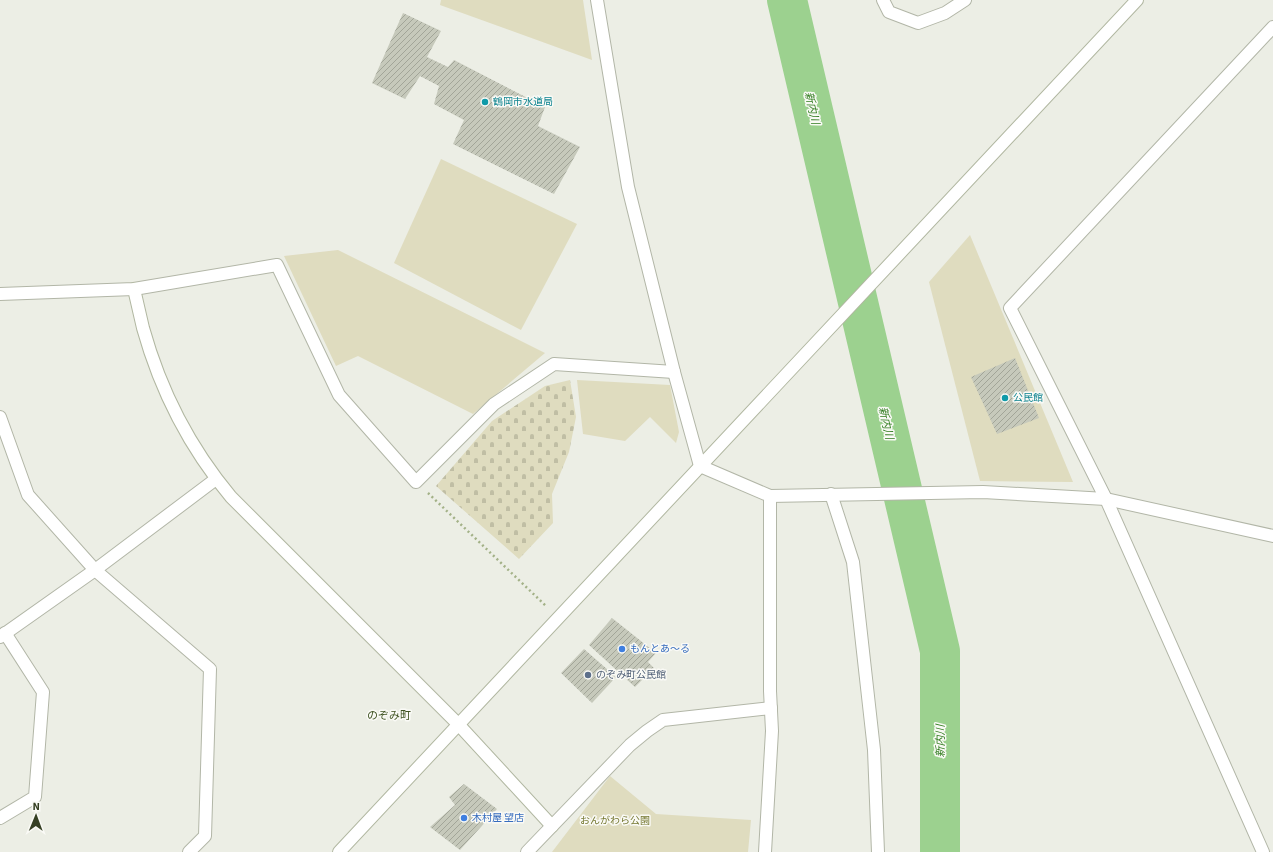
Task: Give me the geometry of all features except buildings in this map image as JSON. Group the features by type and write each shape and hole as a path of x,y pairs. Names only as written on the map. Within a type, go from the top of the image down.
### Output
{"street":[{"path":"597,0 628,187 674,372 700,466"},
{"path":"883,0 889,12 918,24 945,13 965,0"},
{"path":"339,852 1137,0"},
{"path":"1263,852 1106,500 1010,308 1273,27"},
{"path":"0,294 134,289 277,265 339,395 416,482 494,404 554,364 674,372"},
{"path":"134,289 143,328 168,396 193,444 216,479 231,497 458,724 552,826"},
{"path":"0,417 28,495 95,570 210,670 205,836 190,852"},
{"path":"700,466 770,496 983,492 1106,500 1273,536"},
{"path":"0,818 35,797 43,692 3,635 95,570 216,479"},
{"path":"831,494 853,562 874,750 878,852"},
{"path":"765,852 772,731 770,708 770,496"},
{"path":"527,852 630,746 663,720 770,708"}],"path":[{"path":"416,482 558,617"}],"green space":[{"path":"441,0 583,0 592,60 440,5"},
{"path":"441,159 577,224 521,330 394,263"},
{"path":"970,235 1073,482 980,481 929,282"},
{"path":"338,250 545,353 473,414 358,356 336,366 284,256"},
{"path":"570,380 576,417 569,452 552,494 553,523 519,559 436,486 492,421 545,386"},
{"path":"577,380 670,385 679,432 676,443 650,417 625,441 583,434"},
{"name":"おんがわら公園","path":"610,776 656,814 751,820 748,852 552,852"}],"waterway":[{"name":"新内川","path":"787,0 940,651 940,852"}],"place":[{"name":"鶴岡市水道局","path":"485,102"},
{"name":"公民館","path":"1005,398"},
{"name":"もんとあ～る","path":"622,649"},
{"name":"のぞみ町公民館","path":"588,675"},
{"name":"木村屋 望店","path":"464,818"}],"district":[{"name":"のぞみ町","path":"389,715"}]}
